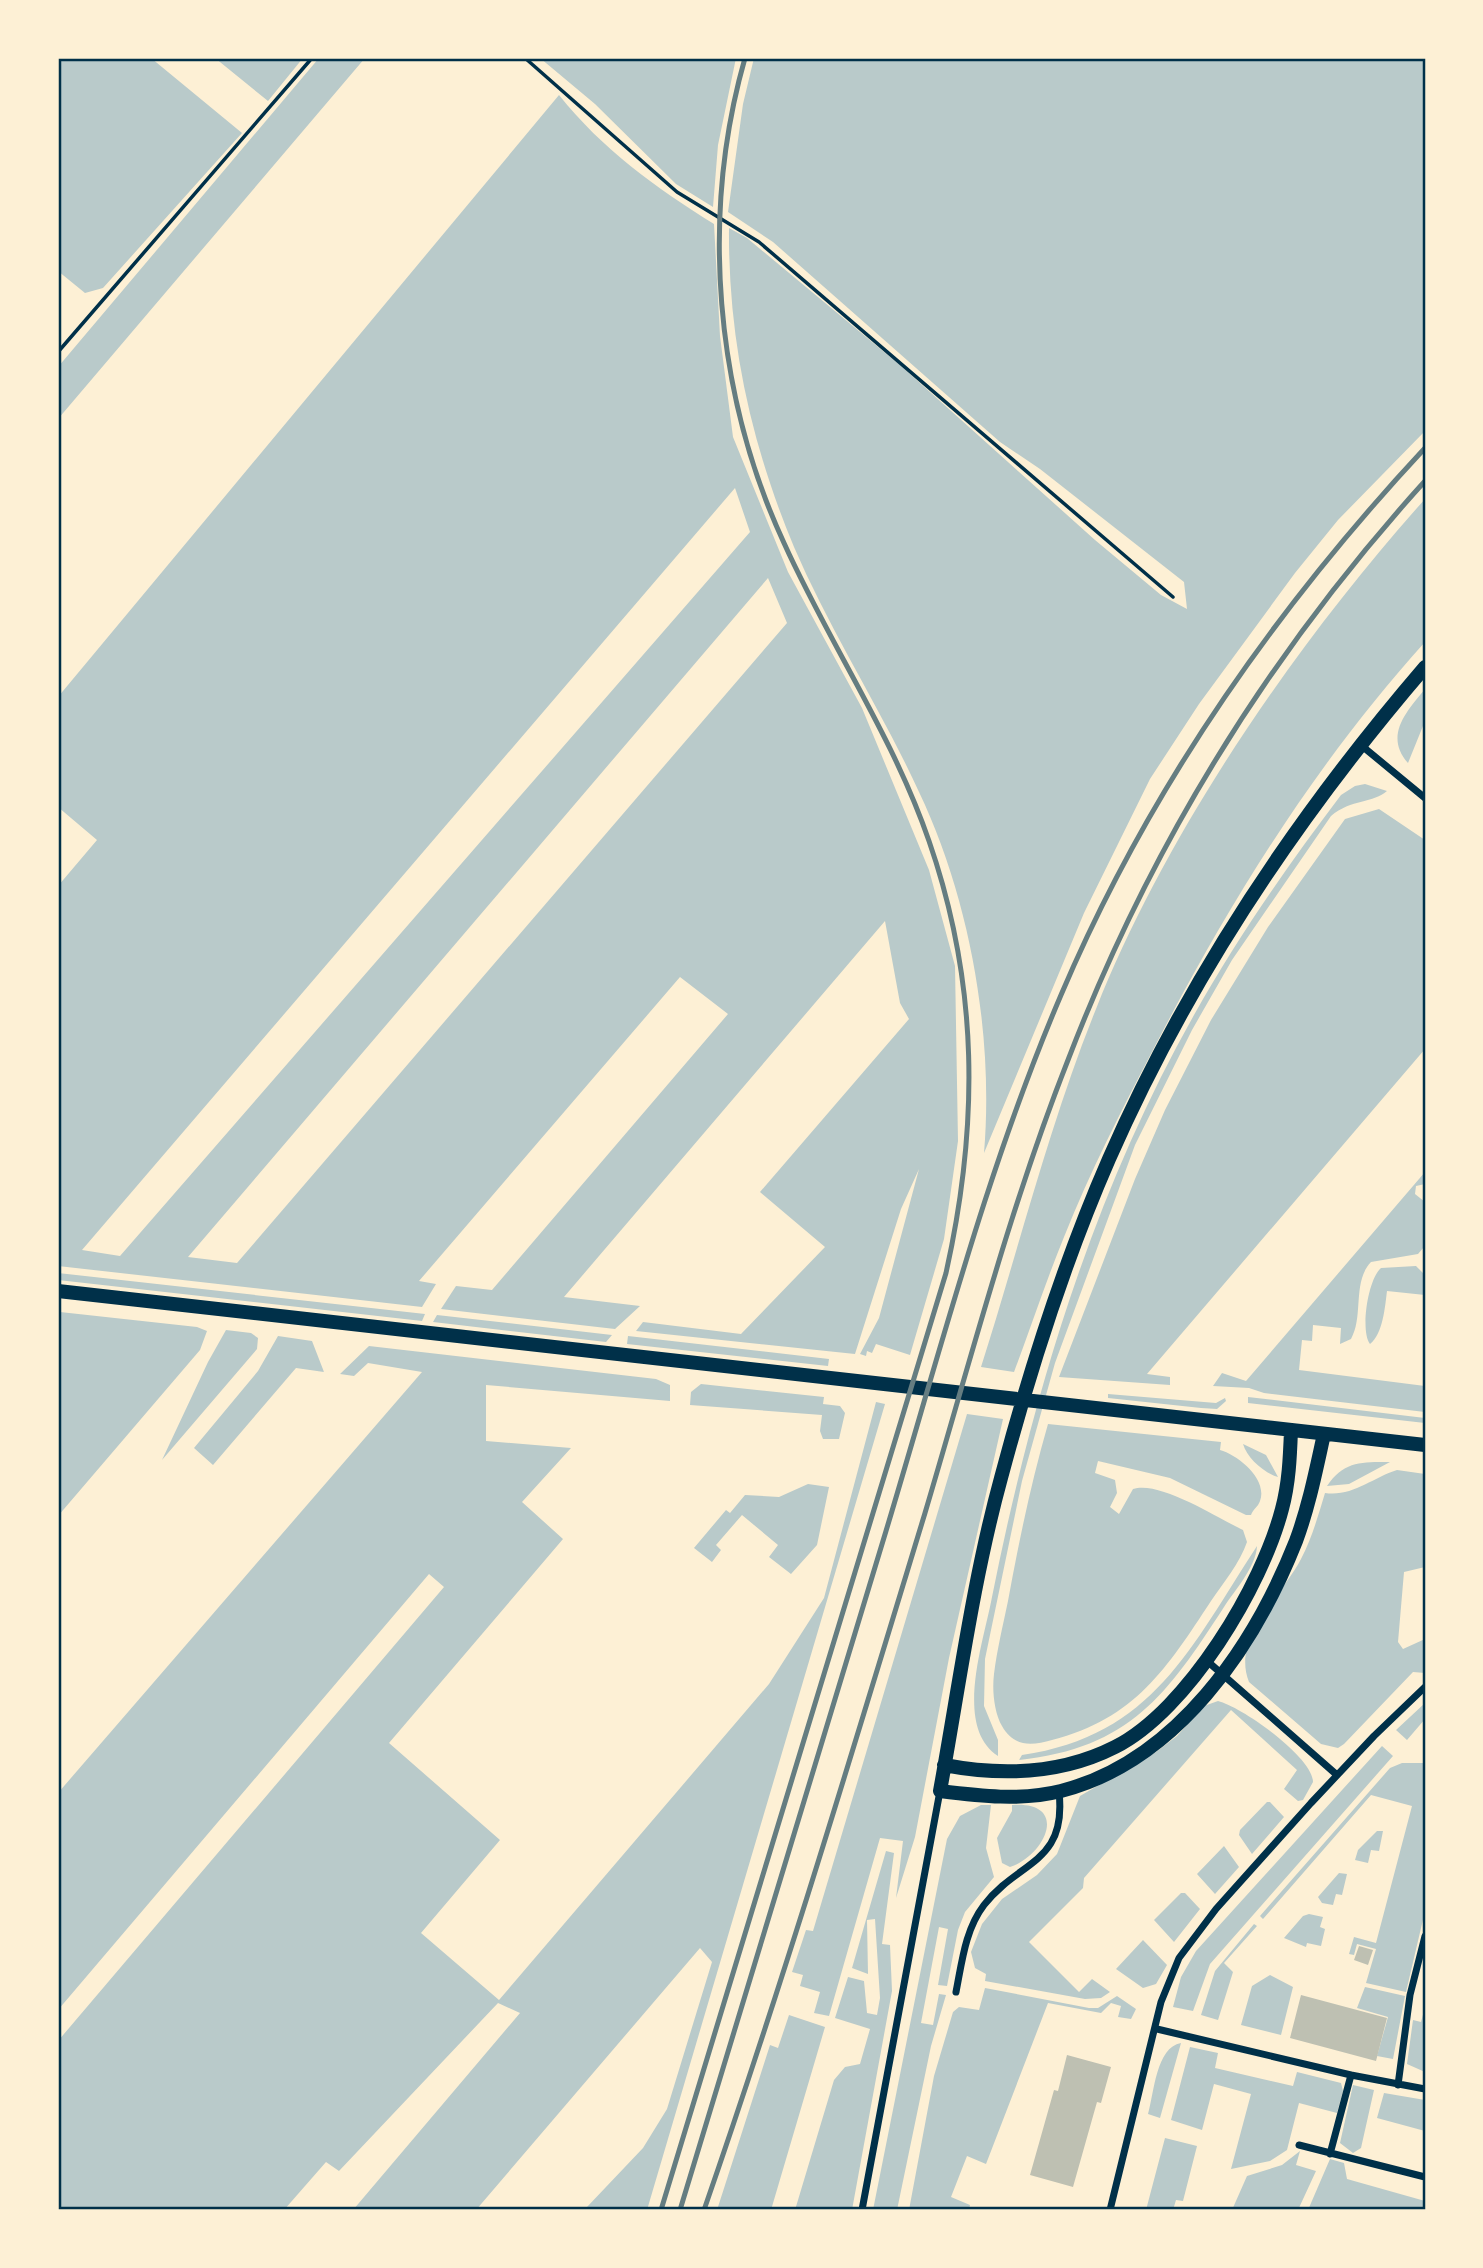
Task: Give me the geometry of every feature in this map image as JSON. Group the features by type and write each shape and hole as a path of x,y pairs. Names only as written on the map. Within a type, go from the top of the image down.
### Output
{"main road":[{"path":"1324,1434 1309,1502 1296,1541 1270,1598 1221,1674 1187,1717 1160,1741 1108,1774 1059,1791 1002,1797 940,1791 976,1590 1000,1480 1042,1333 1109,1159 1158,1058 1222,944 1320,796 1425,667"},
{"path":"58,1292 1425,1445"},
{"path":"944,1765 1006,1772 1047,1770 1115,1747 1161,1715 1205,1659 1246,1596 1269,1547 1287,1482 1291,1430"}],"street":[{"path":"1362,746 1425,798"},
{"path":"1205,1659 1337,1774"},
{"path":"1110,2210 1157,2029 1161,2001 1179,1958 1216,1909 1337,1774 1425,1688"},
{"path":"862,2210 940,1791"},
{"path":"956,1992 969,1932 979,1912 1003,1887 1039,1861 1056,1835 1061,1810 1059,1791"},
{"path":"1398,2085 1410,1996 1425,1936"},
{"path":"1157,2029 1351,2075 1425,2089"},
{"path":"1330,2154 1351,2075"},
{"path":"1299,2145 1425,2176"}],"path":[{"path":"58,352 312,58"},
{"path":"524,58 677,192 759,242 1173,597"}],"shaded area":[{"path":"58,58 151,58 242,133 103,288 85,293 58,271"},
{"path":"215,58 303,58 268,101"},
{"path":"319,58 365,58 58,419 58,367"},
{"path":"540,58 736,58 718,145 713,207 676,184 595,104"},
{"path":"754,58 1425,58 1425,431 1338,520 1295,573 1199,704 1150,779 1084,913 984,1153 985,1062 981,1015 965,922 937,833 919,792 808,578 779,508 754,430 745,391 733,311 729,228 747,238 901,366 1095,540 1161,595 1187,609 1184,582 1040,469 1000,442 773,242 728,212 743,104"},
{"path":"559,95 593,133 631,166 714,224 720,336 733,437 788,572 862,708 929,870 955,966 958,1141 944,1239 910,1355 876,1344 872,1353 867,1351 866,1356 860,1354 879,1318 919,1169 901,1209 855,1354 636,1331 643,1322 741,1334 825,1247 760,1192 909,1019 900,1003 885,921 564,1297 640,1306 615,1329 441,1309 456,1286 492,1290 728,1014 680,977 419,1281 436,1284 422,1307 58,1266 58,886 97,840 58,807 58,697","holes":["735,488 750,532 120,1256 82,1250","768,578 787,623 237,1263 188,1257"]},
{"path":"1425,499 1425,642 1385,688 1311,785 1213,939 1155,1046 1096,1165 1057,1254 1014,1372 981,1367 1049,1142 1079,1053 1125,942 1159,874 1239,740 1283,676 1377,555"},
{"path":"1425,689 1425,721 1408,763 1398,743 1400,724"},
{"path":"1365,784 1387,791 1376,798 1346,807 1331,816 1232,960 1192,1030 1135,1145 1055,1363 1022,1481 985,1659 984,1706 998,1740 998,1756 984,1743 977,1725 974,1705 979,1659 1026,1446 1070,1298 1096,1225 1125,1153 1158,1083 1194,1015 1245,930 1341,795 1355,786"},
{"path":"1379,809 1425,840 1425,1049 1147,1374 1170,1377 1170,1385 1059,1377 1135,1179 1165,1110 1211,1020 1268,927 1345,819"},
{"path":"1425,1172 1425,1184 1416,1186 1415,1194 1425,1202 1424,1247 1418,1254 1371,1262 1362,1279 1357,1320 1351,1339 1340,1344 1341,1328 1313,1325 1312,1341 1302,1340 1299,1370 1425,1386 1425,1412 1264,1393 1249,1388 1213,1386 1222,1373 1246,1381"},
{"path":"1416,1266 1425,1275 1425,1295 1387,1291 1381,1327 1370,1344 1366,1328 1367,1305 1376,1274 1381,1268"},
{"path":"58,1273 425,1314 422,1321 58,1280"},
{"path":"60,1312 197,1327 207,1331 200,1350 58,1516"},
{"path":"437,1315 612,1335 606,1342 433,1322"},
{"path":"226,1330 251,1333 258,1338 257,1349 162,1460 208,1362"},
{"path":"278,1336 312,1341 324,1372 296,1368 213,1465 194,1448 258,1371"},
{"path":"628,1336 829,1359 828,1366 627,1344"},
{"path":"369,1346 656,1379 670,1385 670,1401 486,1385 486,1441 571,1448 522,1502 563,1539 389,1743 500,1840 421,1933 499,2000 769,1684 824,1598 876,1402 885,1404 647,2210 588,2210 587,2207 643,2148 667,2109 712,1962 700,1948 476,2210 353,2210 520,2013 498,2003 339,2171 326,2162 284,2210 58,2210 58,2041 444,1587 429,1574 58,2010 58,1793 422,1372 368,1363 354,1376 340,1374"},
{"path":"701,1384 824,1397 823,1404 840,1406 845,1413 839,1439 823,1439 820,1431 822,1415 690,1405 691,1392"},
{"path":"1108,1394 1216,1403 1225,1398 1226,1401 1217,1409 1108,1398"},
{"path":"1248,1397 1425,1418 1425,1423 1248,1403"},
{"path":"967,1414 1003,1419 949,1658 915,1837 896,1898 903,1841 880,1838 829,2016 814,2013 820,1992 800,1986 803,1975 792,1972 806,1930 813,1931"},
{"path":"1048,1424 1221,1442 1220,1450 1235,1457 1250,1469 1260,1484 1261,1493 1258,1505 1251,1515 1246,1515 1170,1478 1098,1461 1095,1473 1115,1480 1117,1493 1110,1507 1119,1514 1133,1489 1158,1490 1243,1530 1247,1542 1236,1565 1179,1648 1146,1688 1106,1719 1081,1731 1030,1744 1012,1738 1002,1726 995,1708 993,1680 1021,1534"},
{"path":"1243,1444 1266,1455 1278,1477 1257,1464"},
{"path":"1370,1462 1390,1462 1349,1484 1327,1486 1347,1467"},
{"path":"1397,1470 1425,1474 1425,1567 1404,1572 1398,1642 1403,1649 1425,1639 1425,1673 1413,1672 1344,1744 1338,1748 1321,1744 1249,1682 1245,1666 1247,1649 1261,1618 1301,1559 1312,1535 1325,1493 1353,1490"},
{"path":"808,1484 829,1487 817,1545 791,1574 769,1557 778,1545 742,1515 716,1545 721,1550 712,1562 694,1548 726,1510 730,1513 745,1495 779,1497"},
{"path":"1257,1546 1249,1570 1184,1666 1142,1712 1118,1730 1090,1743 1057,1754 1019,1760 1022,1755 1067,1745 1105,1729 1137,1707 1164,1681 1188,1652"},
{"path":"1218,1701 1259,1723 1302,1760 1313,1782 1303,1800 1298,1801 1284,1789 1297,1770 1231,1710 1084,1878 1083,1888 1029,1942 1079,1992 1092,1979 1110,1992 1101,1998 1085,1999 985,1981 986,1974 975,1968 971,1952 982,1924 1002,1899 1037,1875 1057,1854 1080,1796 1156,1752 1177,1736 1204,1706"},
{"path":"1425,1703 1425,1719 1407,1740 1396,1730"},
{"path":"1382,1746 1393,1756 1210,1964 1193,2011 1173,2007 1181,1977 1196,1951"},
{"path":"1402,1763 1425,1763 1425,1911 1406,1992 1366,1983 1376,1949 1357,1944 1354,1955 1349,1954 1354,1937 1376,1943 1412,1806 1371,1795 1263,1919 1260,1916 1390,1768"},
{"path":"1267,1802 1284,1817 1252,1854 1239,1835 1240,1830"},
{"path":"981,1805 991,1805 986,1848 994,1877 965,1912 958,1930 947,1986 938,1985 948,1929 939,1927 921,2023 933,2025 939,1994 946,1995 931,2046 897,2210 873,2210 947,1839 960,1816"},
{"path":"1012,1805 1030,1806 1042,1811 1047,1820 1042,1841 1023,1861 1010,1867 1002,1863 997,1838 1012,1811"},
{"path":"1377,1831 1383,1831 1379,1851 1371,1850 1368,1863 1355,1860 1358,1850"},
{"path":"1224,1846 1239,1867 1215,1894 1197,1874"},
{"path":"886,1851 894,1853 882,1944 890,1945 892,1991 852,2210 795,2210 834,2080 845,2067 860,2064 870,2029 835,2018 848,1977 864,1981 867,2013 877,2015 880,1998 875,1919 867,1920 868,1974 852,1968"},
{"path":"1339,1873 1347,1874 1342,1895 1336,1894 1333,1905 1322,1903 1318,1897"},
{"path":"1181,1893 1185,1893 1200,1909 1174,1942 1154,1920"},
{"path":"1309,1914 1323,1917 1320,1927 1325,1929 1321,1946 1307,1943 1306,1947 1284,1938 1303,1916"},
{"path":"1254,1924 1257,1926 1224,1963 1233,1972 1218,2020 1201,2015 1215,1971"},
{"path":"1143,1940 1167,1965 1156,1984 1143,1988 1116,1969"},
{"path":"1270,1975 1293,1987 1281,2035 1241,2025 1252,1986"},
{"path":"1365,1987 1405,1996 1393,2059 1377,2056 1388,2017 1357,2008"},
{"path":"985,1988 1089,2008 1098,2008 1117,1996 1136,2009 1131,2019 1118,2017 1121,2006 1111,2003 1101,2013 1048,2003 986,2164 967,2156 951,2197 970,2205 969,2210 909,2210 934,2076 953,2012 959,2007 979,2010"},
{"path":"1425,2007 1425,2072 1407,2064 1413,2020 1421,2022"},
{"path":"789,2015 825,2027 771,2210 717,2210 770,2045 778,2048"},
{"path":"1181,2043 1160,2118 1148,2114 1161,2062 1173,2046"},
{"path":"1190,2047 1218,2053 1215,2068 1293,2086 1297,2072 1341,2083 1343,2091 1337,2113 1299,2103 1287,2150 1270,2161 1231,2169 1251,2094 1214,2084 1202,2130 1171,2120"},
{"path":"1353,2085 1374,2090 1361,2148 1353,2153 1340,2143"},
{"path":"1384,2093 1425,2100 1425,2131 1377,2118"},
{"path":"1165,2138 1197,2146 1183,2201 1176,2200 1173,2210 1146,2210"},
{"path":"1300,2151 1296,2165 1316,2171 1298,2210 1232,2210 1247,2176 1282,2165"},
{"path":"1330,2159 1344,2163 1347,2179 1425,2201 1425,2210 1308,2210"}],"building":[{"path":"1359,1946 1373,1950 1368,1965 1354,1960"},
{"path":"1301,1995 1387,2018 1376,2061 1290,2038"},
{"path":"1067,2055 1111,2067 1101,2103 1097,2102 1073,2187 1030,2175 1054,2090 1058,2091"}],"railway":[{"path":"661,2210 946,1273 957,1218 968,1109 969,1056 965,1002 957,948 929,841 879,727 784,543 761,486 742,427 729,366 719,242 722,179 731,118 745,58"},
{"path":"680,2210 987,1193 1034,1060 1061,995 1095,919 1133,846 1219,705 1266,638 1317,573 1425,448"},
{"path":"704,2210 818,1863 1009,1228 1068,1060 1137,903 1176,828 1220,754 1266,682 1316,613 1425,481"}]}
